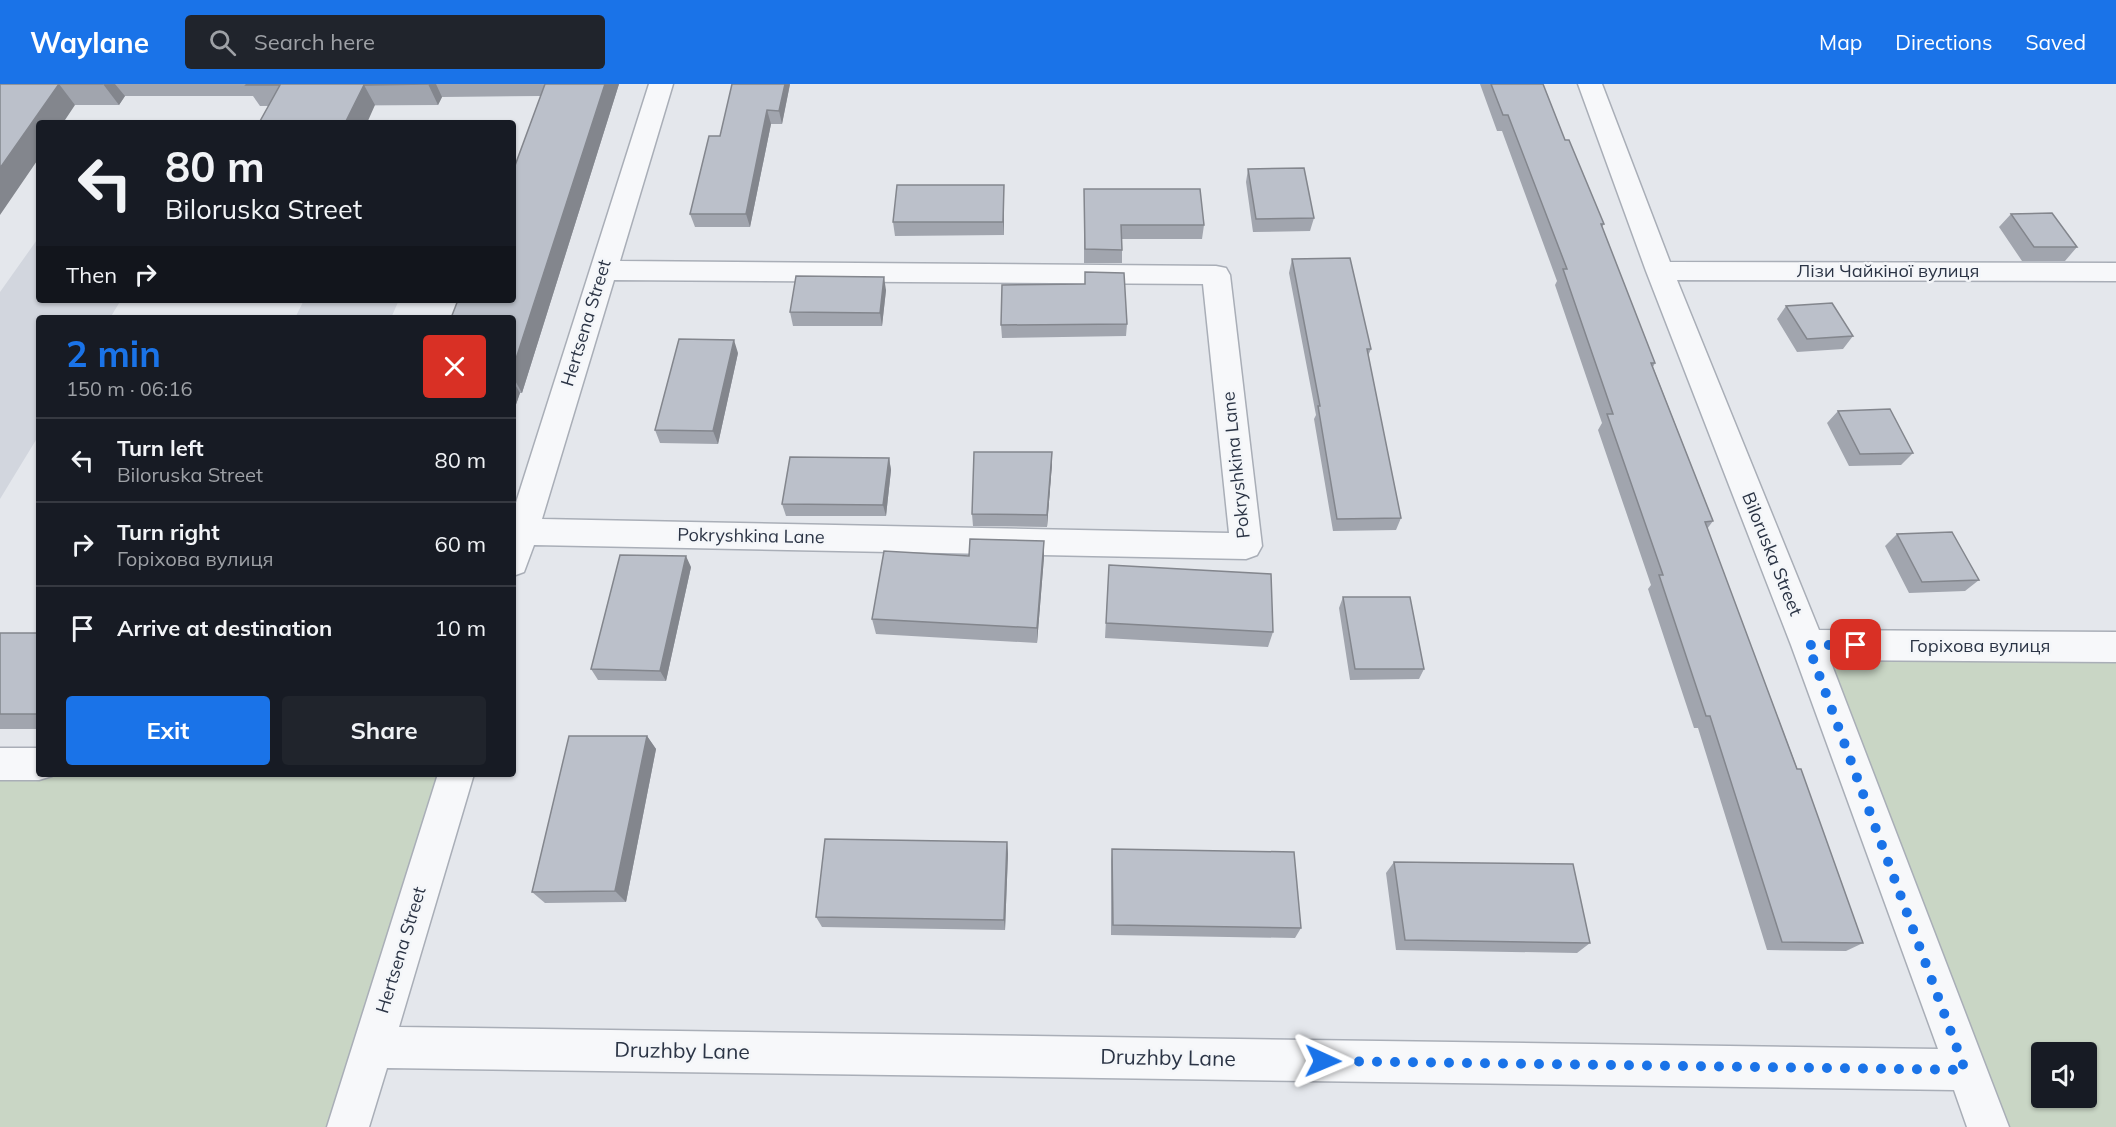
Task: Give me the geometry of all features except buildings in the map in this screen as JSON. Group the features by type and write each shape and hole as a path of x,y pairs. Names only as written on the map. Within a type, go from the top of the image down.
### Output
{"street":[{"name":"Hertsena Street","path":"516,551 661,84"},
{"name":"Biloruska Street","path":"1590,84 1660,271 1808,645 1988,1127"},
{"name":"Pokryshkina Lane","path":"521,532 1246,546 1216,275 602,270"},
{"name":"Лізи Чайкіної вулиця","path":"1660,271 2116,272"},
{"name":"Горіхова вулиця","path":"1808,645 2116,647"},
{"path":"0,764 36,764"},
{"name":"Hertsena Street","path":"348,1127 455,777"},
{"name":"Druzhby Lane","path":"371,1047 1965,1070"}],"shaded area":[{"path":"36,241 36,303 119,303 112,315 36,315 36,440 0,499 0,292"},
{"path":"302,303 398,303 392,315 296,315"}],"green space":[{"path":"1810,637 2116,637 2116,1127 1988,1127"},
{"path":"0,764 36,773 36,777 455,777 348,1127 0,1127"}],"route":[{"path":"1323,1061 1965,1070 1808,645 1856,645"}]}
